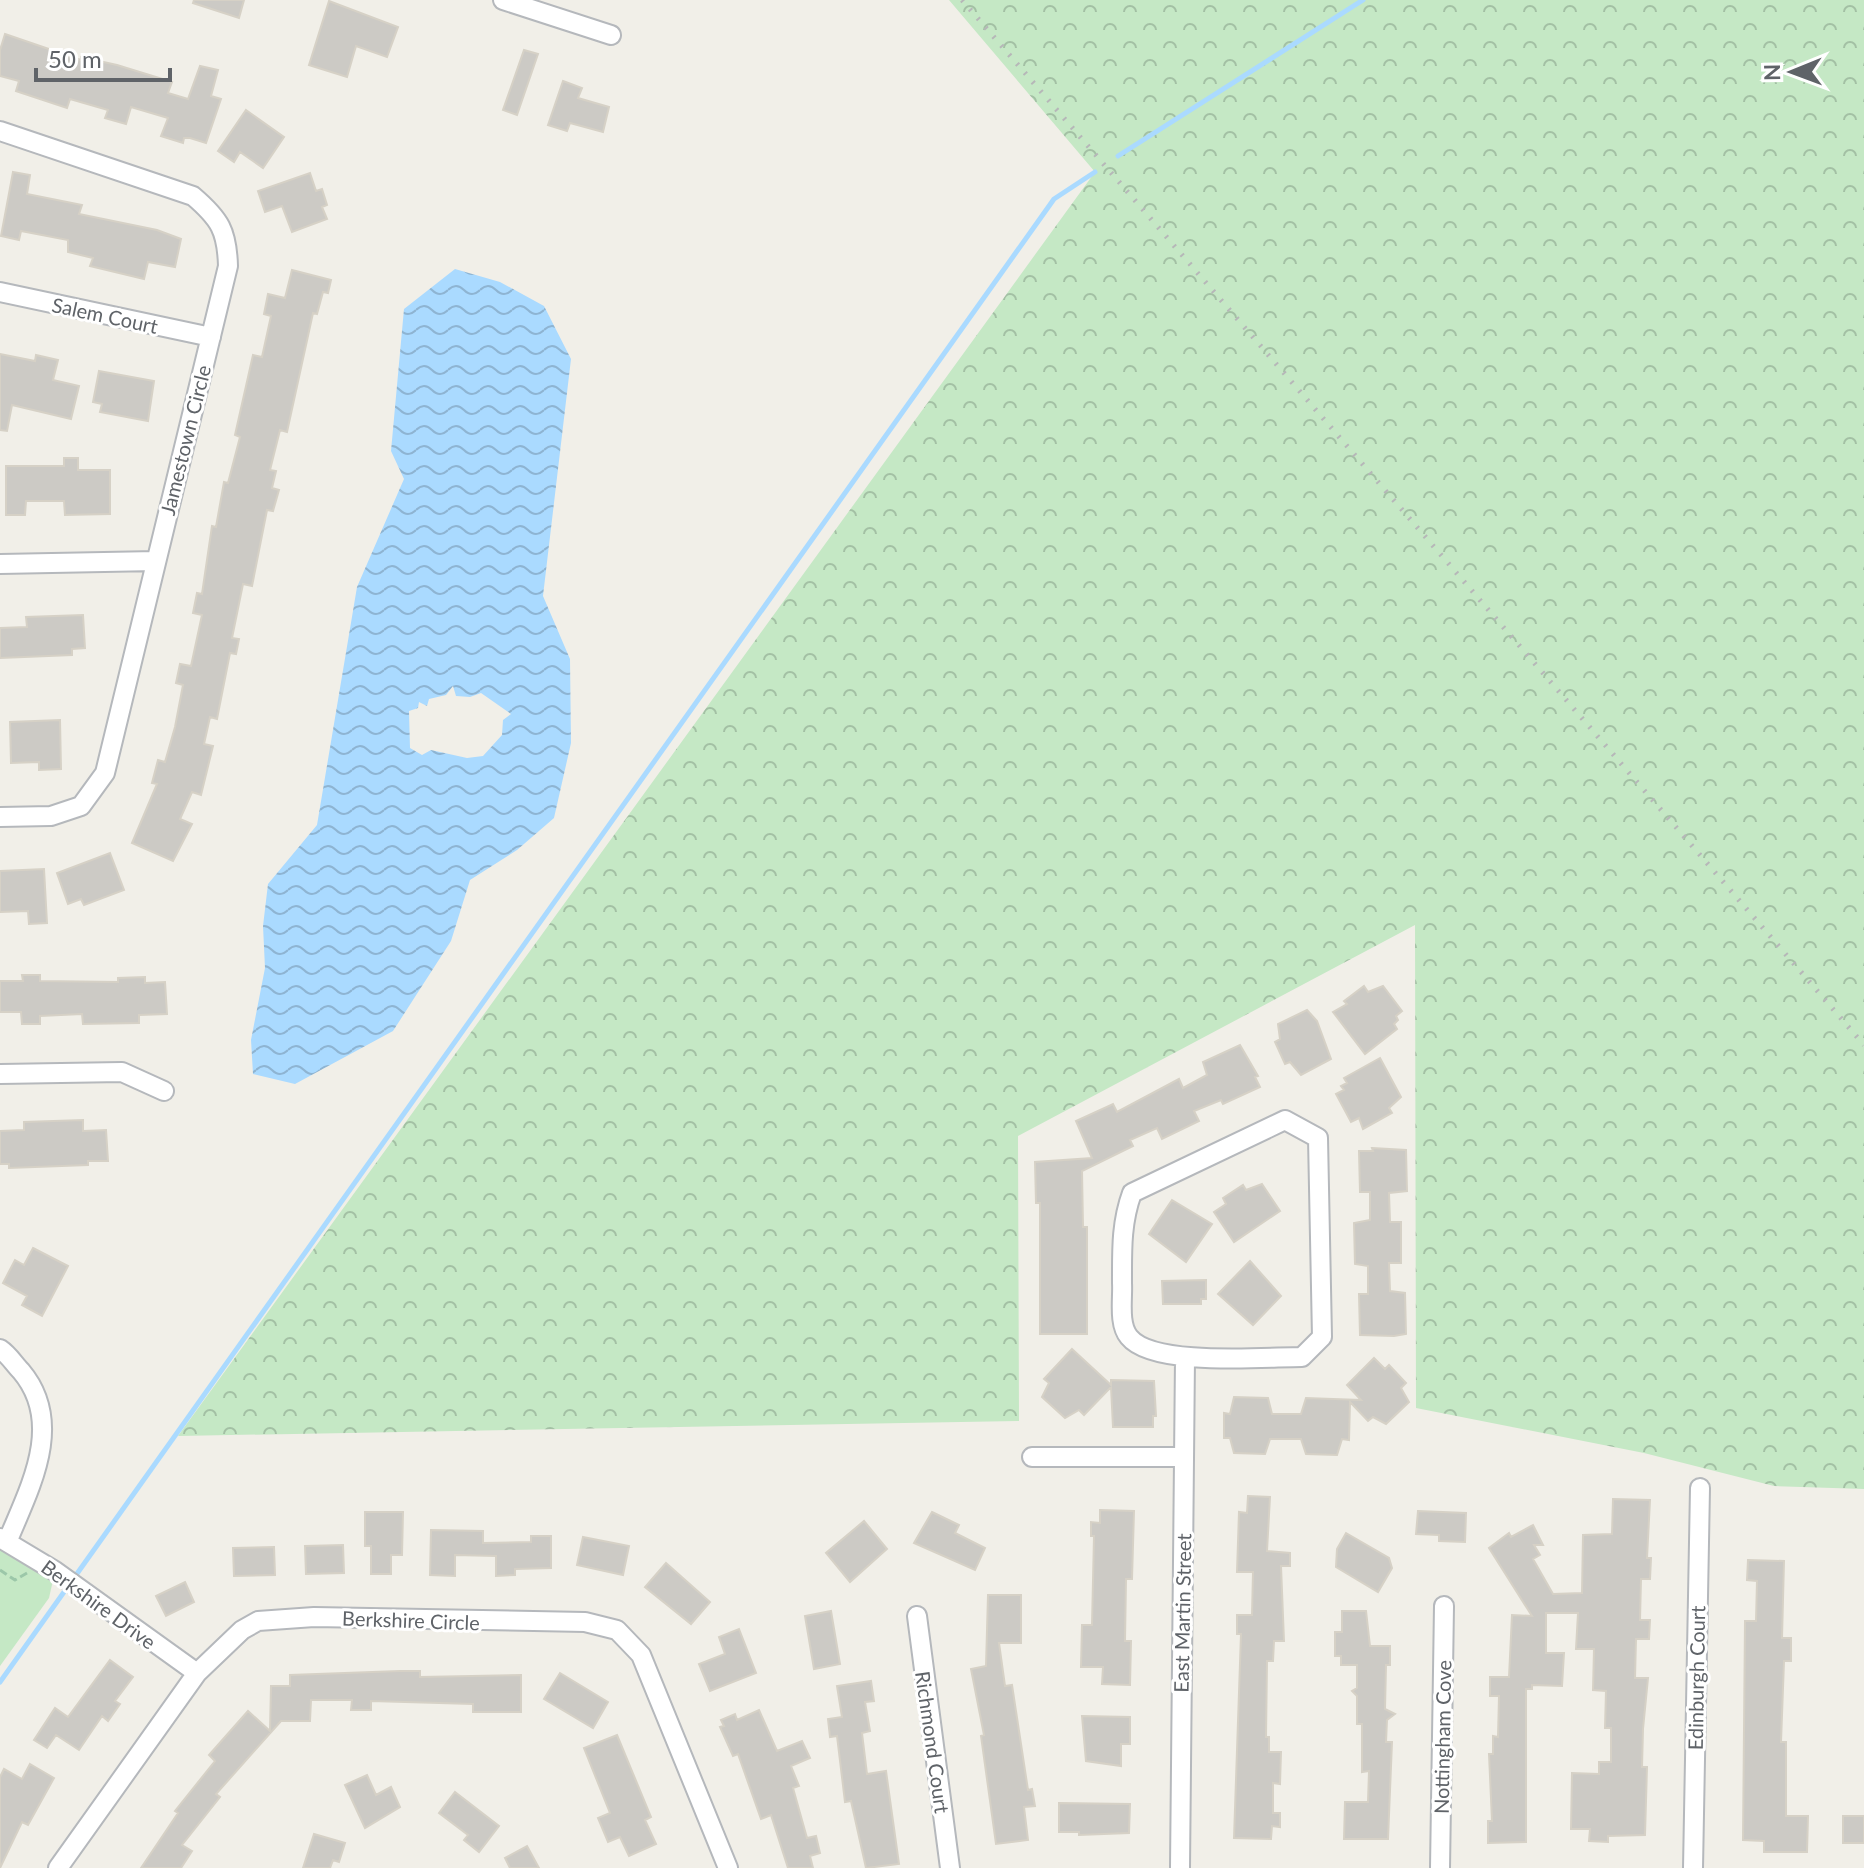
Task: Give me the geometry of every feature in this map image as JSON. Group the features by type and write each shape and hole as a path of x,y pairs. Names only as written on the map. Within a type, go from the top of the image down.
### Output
{"street":[{"path":"503,0 611,35"},
{"name":"Jamestown Circle","path":"0,131 193,196 214,213 227,239 228,266 105,773 81,806 51,816 0,817"},
{"name":"Salem Court","path":"0,292 211,337"},
{"path":"0,564 156,561"},
{"path":"0,1074 122,1072 164,1091"},
{"path":"1285,1120 1318,1138 1322,1337 1302,1357 1185,1358 1145,1348 1128,1337 1123,1318 1122,1219 1132,1193 1285,1120"},
{"path":"0,1349 28,1380 43,1422 39,1460 4,1539"},
{"name":"East Martin Street","path":"1180,1868 1185,1358"},
{"path":"1032,1457 1184,1457"},
{"name":"Edinburgh Court","path":"1693,1868 1700,1488"},
{"name":"Berkshire Drive","path":"4,1539 46,1573 84,1593 197,1673"},
{"name":"Nottingham Cove","path":"1440,1868 1444,1606"},
{"name":"Richmond Court","path":"917,1616 950,1868"},
{"name":"Berkshire Circle","path":"58,1868 197,1673 242,1630 270,1618 604,1624 625,1636 641,1655 728,1868"}],"path":[{"path":"0,1570 15,1580 30,1571 46,1573"}],"green space":[{"path":"949,0 1864,0 1864,1489 1774,1486 1644,1453 1416,1408 1415,925 1018,1136 1019,1421 178,1436 1095,172"},
{"path":"0,1538 55,1571 49,1598 0,1666"}],"water":[{"path":"455,269 500,282 544,306 571,359 543,596 570,659 571,743 554,818 517,850 470,880 451,941 393,1031 295,1084 253,1074 251,1040 265,968 263,926 268,884 317,825 357,587 404,479 391,451 404,309","holes":["453,686 456,696 470,697 481,693 511,714 503,720 502,735 483,756 467,758 431,750 422,755 410,748 409,711 418,708 419,702 427,706 429,699 446,695"]}],"building":[{"path":"194,0 244,0 239,18 193,3"},
{"path":"329,1 398,27 387,57 356,46 347,77 309,65"},
{"path":"5,34 81,60 81,57 117,65 172,82 168,93 188,99 200,66 218,70 211,96 221,99 206,143 184,138 183,143 161,136 168,118 131,107 126,124 105,118 108,110 70,99 67,108 16,91 19,81 0,76 0,50"},
{"path":"524,50 538,54 517,115 503,110"},
{"path":"563,81 582,88 578,98 609,107 603,132 570,123 567,131 548,125"},
{"path":"246,110 284,137 263,168 240,152 234,162 218,151"},
{"path":"13,172 30,175 27,194 82,205 79,214 157,230 181,239 175,267 148,262 144,279 90,266 93,258 68,252 68,240 21,231 19,240 1,236"},
{"path":"310,173 316,191 322,189 327,205 322,207 327,219 292,232 282,206 265,212 258,191"},
{"path":"292,270 331,280 328,293 323,292 317,314 313,313 287,432 280,430 270,470 276,471 272,488 279,490 273,511 267,510 252,586 243,584 232,638 239,639 236,654 230,653 217,719 210,717 204,744 213,746 201,795 192,792 180,819 192,824 173,861 132,843 157,784 152,783 158,760 165,762 175,727 183,685 176,683 180,664 191,666 202,615 193,613 197,593 202,594 212,526 216,527 224,482 228,483 240,437 235,435 253,355 262,357 271,316 264,314 268,294 285,298"},
{"path":"0,354 35,361 36,355 58,360 53,380 79,386 71,419 12,405 7,431 0,430"},
{"path":"99,371 154,381 148,421 100,412 102,404 93,402"},
{"path":"64,458 78,458 78,470 110,470 110,514 65,515 64,501 26,501 25,515 6,515 6,466 64,466"},
{"path":"83,615 85,648 72,649 72,655 0,658 0,628 27,627 26,617"},
{"path":"60,720 61,769 39,770 39,762 11,763 10,722"},
{"path":"110,853 124,890 84,905 81,899 68,904 57,873"},
{"path":"44,869 47,923 29,924 28,911 0,912 0,871"},
{"path":"22,975 40,975 40,981 118,982 118,978 145,977 145,983 165,982 167,1014 139,1015 139,1023 83,1024 82,1014 40,1016 40,1024 22,1024 21,1012 0,1012 0,981 23,981"},
{"path":"1364,986 1368,992 1383,986 1402,1011 1396,1016 1398,1020 1394,1024 1397,1029 1365,1054 1333,1012 1347,1004 1344,1001"},
{"path":"1307,1010 1317,1021 1331,1059 1301,1075 1290,1062 1285,1064 1275,1042 1280,1039 1278,1024"},
{"path":"1240,1045 1258,1076 1255,1077 1260,1087 1223,1104 1221,1100 1194,1111 1199,1121 1162,1139 1157,1128 1130,1140 1133,1146 1082,1171 1083,1227 1087,1227 1087,1334 1040,1334 1040,1203 1036,1203 1035,1162 1092,1158 1076,1121 1113,1104 1117,1112 1179,1079 1183,1088 1207,1075 1203,1062"},
{"path":"1380,1058 1401,1097 1389,1108 1392,1113 1363,1129 1359,1118 1351,1122 1336,1094 1344,1090 1341,1086 1347,1083 1344,1078"},
{"path":"83,1120 83,1131 106,1130 108,1161 88,1161 88,1165 9,1168 9,1164 0,1164 0,1131 24,1130 24,1122"},
{"path":"1372,1148 1406,1150 1407,1191 1389,1193 1390,1222 1401,1222 1401,1263 1389,1263 1390,1291 1405,1293 1406,1334 1394,1336 1360,1335 1359,1294 1368,1294 1368,1266 1355,1264 1354,1223 1370,1220 1370,1192 1360,1192 1359,1151 1373,1151"},
{"path":"1262,1184 1280,1211 1234,1242 1214,1212 1226,1204 1223,1198 1243,1185 1246,1190"},
{"path":"1172,1200 1212,1224 1186,1262 1149,1234"},
{"path":"33,1248 68,1266 42,1316 22,1305 27,1296 3,1283 15,1260 24,1265"},
{"path":"1250,1261 1281,1296 1253,1325 1218,1294"},
{"path":"1206,1280 1206,1299 1201,1299 1201,1304 1163,1304 1162,1281"},
{"path":"1072,1349 1111,1385 1111,1380 1154,1381 1156,1416 1153,1416 1153,1427 1113,1427 1111,1387 1084,1415 1079,1410 1065,1418 1042,1397 1049,1383 1044,1379"},
{"path":"1374,1358 1385,1369 1389,1365 1406,1383 1401,1388 1409,1402 1386,1424 1373,1417 1368,1421 1350,1402 1349,1440 1342,1439 1337,1455 1306,1454 1301,1439 1270,1439 1265,1454 1234,1453 1230,1438 1224,1438 1224,1413 1230,1414 1234,1397 1268,1398 1272,1414 1301,1414 1306,1398 1361,1400 1347,1385"},
{"path":"1248,1496 1270,1497 1267,1551 1290,1553 1290,1566 1281,1566 1284,1641 1274,1641 1273,1661 1267,1661 1266,1737 1269,1737 1269,1752 1281,1752 1280,1784 1273,1783 1273,1813 1280,1813 1280,1827 1272,1826 1271,1839 1234,1838 1241,1634 1237,1634 1237,1615 1252,1615 1253,1572 1237,1572 1239,1512 1247,1513"},
{"path":"1613,1499 1650,1500 1647,1558 1651,1558 1650,1579 1641,1579 1640,1620 1650,1620 1649,1639 1636,1639 1635,1678 1648,1678 1642,1767 1647,1767 1645,1835 1608,1836 1608,1842 1589,1841 1590,1829 1571,1829 1572,1773 1599,1774 1599,1762 1611,1762 1611,1728 1605,1728 1606,1691 1593,1690 1594,1649 1576,1649 1578,1613 1546,1613 1546,1653 1564,1653 1562,1686 1532,1685 1532,1689 1526,1689 1526,1842 1488,1843 1488,1821 1492,1821 1489,1754 1493,1754 1493,1736 1498,1737 1499,1696 1490,1696 1490,1677 1509,1677 1512,1615 1532,1616 1489,1548 1509,1533 1511,1537 1533,1525 1543,1545 1534,1545 1540,1555 1533,1559 1553,1594 1582,1593 1583,1535 1612,1534"},
{"path":"1100,1510 1134,1511 1132,1579 1126,1579 1125,1641 1131,1641 1130,1685 1102,1684 1103,1667 1081,1667 1082,1625 1092,1625 1094,1536 1091,1536 1091,1522 1100,1523"},
{"path":"1418,1511 1466,1513 1465,1542 1439,1541 1439,1535 1416,1534"},
{"path":"365,1512 403,1512 402,1555 391,1555 391,1574 371,1574 371,1546 365,1546"},
{"path":"932,1512 959,1525 955,1533 985,1548 975,1570 914,1543"},
{"path":"864,1521 887,1549 850,1582 826,1553"},
{"path":"431,1530 483,1531 483,1543 531,1542 531,1536 551,1536 551,1568 515,1569 515,1575 496,1576 496,1556 455,1555 455,1576 430,1575"},
{"path":"1346,1533 1389,1558 1392,1568 1378,1592 1336,1567 1337,1549"},
{"path":"583,1537 629,1546 623,1575 577,1565"},
{"path":"343,1545 344,1573 306,1574 305,1546"},
{"path":"274,1547 275,1575 234,1576 233,1548"},
{"path":"1748,1560 1784,1561 1782,1638 1791,1638 1791,1661 1784,1661 1781,1742 1786,1742 1786,1816 1808,1816 1807,1852 1764,1852 1764,1841 1743,1840 1745,1621 1756,1621 1757,1581 1747,1580"},
{"path":"666,1563 710,1602 691,1624 645,1587"},
{"path":"185,1582 194,1602 166,1616 156,1596"},
{"path":"988,1595 1021,1595 1021,1643 999,1643 1005,1686 1012,1685 1028,1790 1032,1789 1035,1806 1024,1807 1028,1840 996,1844 981,1736 984,1735 971,1669 986,1666"},
{"path":"831,1611 840,1664 814,1669 805,1616"},
{"path":"1342,1611 1366,1611 1370,1646 1390,1646 1390,1665 1386,1665 1385,1709 1395,1714 1387,1720 1386,1742 1392,1742 1388,1839 1344,1839 1345,1802 1368,1802 1369,1771 1362,1772 1362,1724 1357,1724 1357,1696 1352,1691 1357,1688 1357,1665 1341,1665 1341,1656 1335,1656 1335,1632 1342,1632"},
{"path":"739,1629 756,1673 710,1691 699,1664 725,1654 719,1637"},
{"path":"110,1660 133,1677 115,1701 120,1704 108,1721 102,1716 79,1750 56,1735 47,1748 34,1740 55,1708 68,1717"},
{"path":"420,1671 420,1677 521,1675 521,1712 473,1712 473,1704 371,1701 371,1710 351,1710 352,1700 311,1700 310,1721 281,1721 216,1794 220,1797 182,1845 192,1851 181,1868 141,1868 178,1813 175,1811 215,1761 209,1755 248,1711 270,1731 271,1686 290,1686 290,1675"},
{"path":"560,1673 608,1702 593,1728 544,1699"},
{"path":"871,1681 874,1701 865,1702 870,1731 862,1733 867,1774 886,1771 899,1864 866,1868 851,1801 845,1802 837,1736 830,1737 828,1719 842,1717 837,1686"},
{"path":"759,1710 777,1751 802,1741 810,1758 791,1766 799,1786 793,1788 807,1838 816,1836 820,1853 810,1856 813,1868 788,1868 771,1815 761,1819 738,1754 733,1756 720,1727 724,1726 721,1720 735,1714 737,1720"},
{"path":"1082,1716 1130,1717 1130,1744 1121,1744 1121,1766 1086,1761"},
{"path":"617,1735 651,1817 645,1820 656,1844 629,1856 620,1837 608,1842 598,1818 610,1813 584,1748"},
{"path":"30,1764 54,1778 28,1825 22,1822 0,1868 0,1777 4,1769 22,1779"},
{"path":"367,1775 376,1795 391,1787 400,1807 365,1828 345,1785"},
{"path":"455,1792 499,1826 479,1852 464,1840 468,1835 439,1813"},
{"path":"1059,1803 1130,1804 1129,1833 1079,1835 1079,1832 1059,1832"},
{"path":"1843,1816 1864,1816 1864,1843 1843,1843"},
{"path":"314,1834 345,1843 339,1862 333,1860 330,1868 303,1868"},
{"path":"527,1846 539,1868 510,1868 505,1858"}],"waterway":[{"path":"1118,156 1363,0"},
{"path":"0,1682 1054,199 1095,172"}],"railway":[{"path":"962,0 1864,1045"}]}
